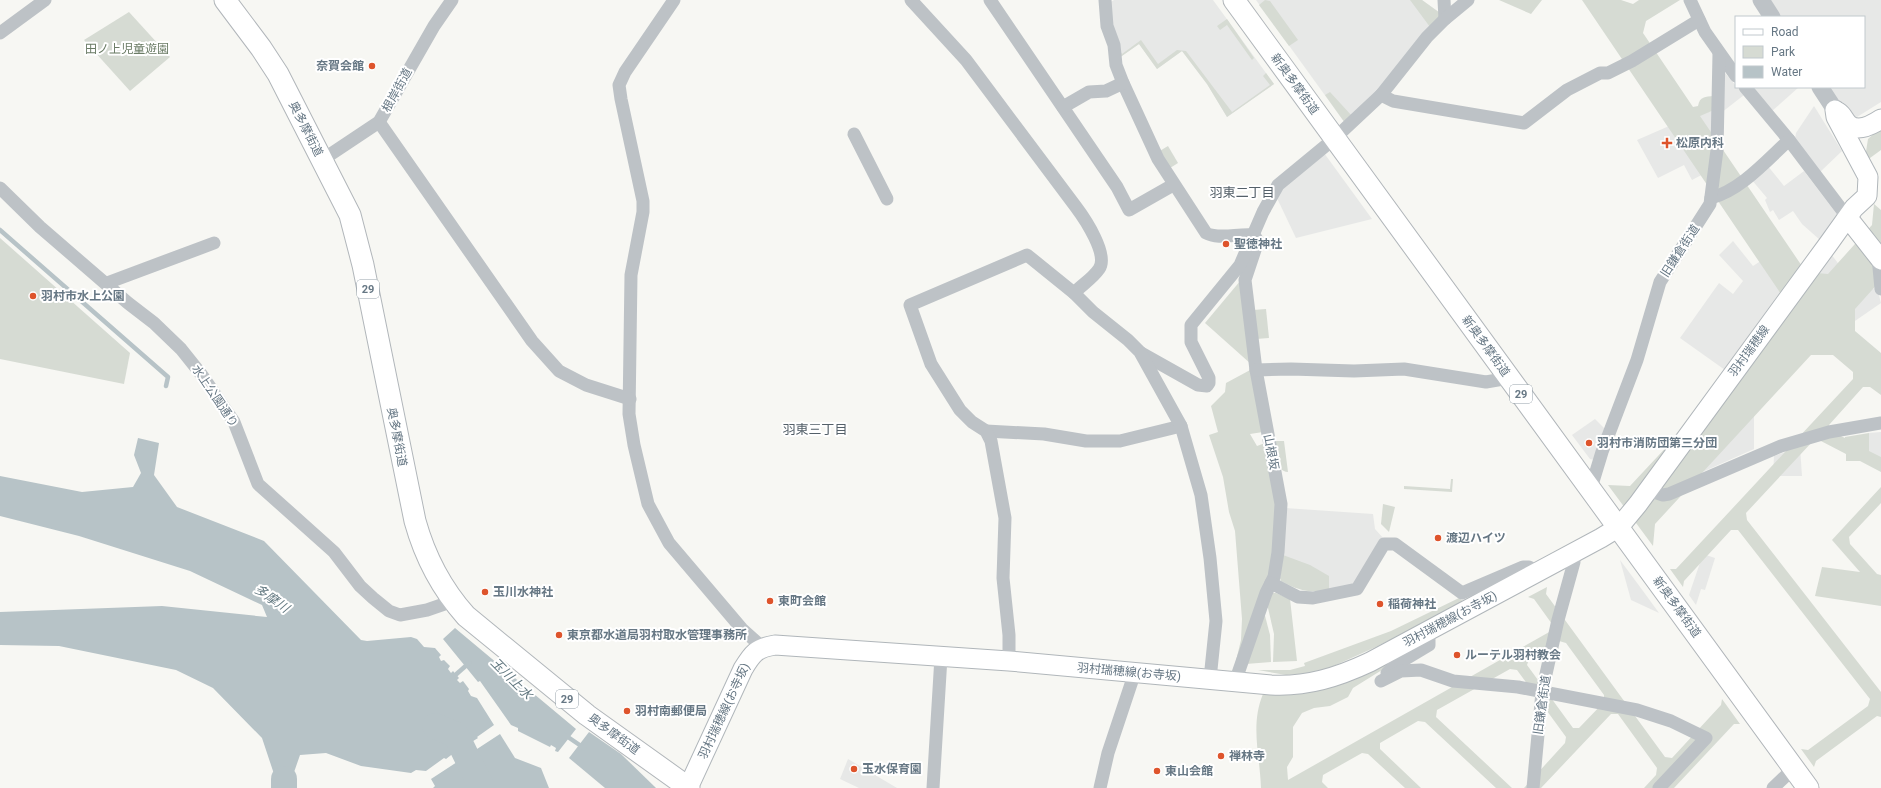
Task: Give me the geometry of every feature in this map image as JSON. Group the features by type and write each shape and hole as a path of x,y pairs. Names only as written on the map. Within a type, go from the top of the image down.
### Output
{"main road":[{"name":"奥多摩街道","path":"225,0 270,61 350,215 356,236 416,527 429,561 453,601 466,616 587,715 688,788"},
{"name":"新奥多摩街道","path":"1234,0 1509,378 1619,526 1808,788"},
{"path":"1835,110 1842,114 1852,126 1861,128 1876,122"},
{"name":"羽村瑞穂線","path":"1619,526 1648,490 1854,208 1865,200 1868,193 1868,177 1836,117 1835,110"},
{"path":"1859,158 1862,142 1876,122"},
{"path":"1880,258 1848,218 1858,214 1881,198"},
{"name":"羽村瑞穂線(お寺坂)","path":"688,788 742,669 762,647 782,646 1009,661 1210,679 1237,674 1285,686 1314,683 1354,669 1539,572 1619,526"}],"street":[{"path":"0,33 45,0"},
{"name":"根岸街道","path":"322,160 379,122 434,26 452,0"},
{"path":"674,0 625,72 619,85 622,107 643,201 643,212 631,274 629,414 634,445 648,504 658,525 679,555 742,628 762,647"},
{"path":"911,0 966,60 1083,217 1090,229 1102,255 1102,263 1099,269 1074,293"},
{"path":"990,0 1117,187 1130,210 1173,185"},
{"path":"1106,0 1107,26 1114,45 1116,65 1149,142 1173,185 1206,233 1211,236 1254,234"},
{"path":"1444,0 1445,19"},
{"path":"1181,426 1120,441 1086,441 1044,434 986,431 972,422 960,410 931,364 910,305 1027,255 1074,293 1093,312 1128,340 1140,352 1198,385 1207,386 1209,383 1209,378 1192,342 1191,325 1240,265 1269,200 1278,185 1335,138 1381,95 1427,37 1445,19 1468,0"},
{"path":"1690,0 1699,20 1719,54 1735,75"},
{"path":"1761,0 1771,16"},
{"path":"1381,95 1393,101 1524,123 1567,90 1600,73 1608,73 1632,61 1699,20"},
{"name":"旧鎌倉街道","path":"1591,488 1602,452 1638,360 1660,282 1708,208 1717,150 1719,54"},
{"path":"1062,107 1089,92 1106,91 1123,83"},
{"path":"1746,88 1789,140 1848,218"},
{"path":"1821,88 1835,110"},
{"path":"379,122 532,341 559,371 586,386 630,399"},
{"path":"854,134 887,199"},
{"path":"1710,198 1721,196 1749,176 1789,140"},
{"name":"水上公園通り","path":"0,188 40,227 128,303 154,323 181,349 201,374 234,422 258,484 334,552 360,586 373,598 389,611 400,615 427,610 453,601"},
{"name":"山根坂","path":"1237,674 1274,577 1278,552 1281,504 1256,370 1245,280 1257,248 1258,241 1254,234"},
{"path":"107,284 214,243"},
{"path":"1880,258 1881,289"},
{"path":"1140,352 1181,426 1201,494 1210,558 1216,621 1210,679"},
{"path":"1256,370 1291,368 1354,371 1404,369 1486,382 1509,378"},
{"path":"1648,490 1669,494 1781,446 1829,432 1881,423"},
{"path":"986,431 991,441 1004,510 1003,578 1009,635 1009,661"},
{"path":"1271,584 1298,597 1313,598 1357,589 1384,544 1395,544 1462,593 1523,566 1529,566 1539,572"},
{"name":"旧鎌倉街道","path":"1533,788 1542,692 1558,620 1574,562 1573,553"},
{"path":"1425,632 1429,640 1428,645 1394,666 1381,681 1401,671 1421,670 1453,681 1489,684 1598,701 1644,712 1671,721 1706,738 1659,788"},
{"path":"933,788 941,657"},
{"path":"1100,788 1108,753 1135,672"},
{"path":"1772,788 1794,768"}],"shaded area":[{"path":"1114,0 1213,0 1274,84 1227,117 1207,84 1182,51 1157,69 1139,44 1119,58 1109,3"},
{"path":"1256,0 1422,0 1440,13 1375,95 1345,123"},
{"path":"1768,0 1881,0 1881,102 1857,117 1846,115 1828,88 1865,88 1865,16 1779,16"},
{"path":"1724,72 1735,85 1735,88 1738,88 1744,95 1721,113"},
{"path":"1754,88 1798,88 1772,111"},
{"path":"1814,106 1842,151 1820,172 1795,139 1796,133"},
{"path":"1714,110 1711,170 1692,180 1684,165 1658,178 1637,140 1676,123"},
{"path":"1324,153 1372,219 1296,238 1276,196 1280,190"},
{"path":"1767,165 1784,186 1804,171 1839,217 1820,240 1802,224 1793,211 1779,220 1773,210 1770,212 1765,200 1767,198 1751,179"},
{"path":"1733,241 1753,266 1773,253 1795,275 1725,370 1680,338 1719,283 1733,294 1743,281 1719,255"},
{"path":"1831,254 1859,291 1877,288 1881,303 1852,323 1816,275"},
{"path":"1754,412 1754,449 1689,478"},
{"name":"羽村市消防団第三分団","path":"1595,419 1606,430 1595,460 1590,459 1572,435"},
{"path":"1881,432 1881,458 1869,461 1869,433"},
{"path":"1800,447 1802,476 1773,476 1774,456"},
{"path":"1285,508 1373,514 1375,529 1383,538 1354,586 1329,590 1283,555"},
{"path":"1703,554 1715,558 1705,590 1701,589 1696,605 1689,595"},
{"path":"1620,560 1643,591 1659,613 1631,600"},
{"name":"玉水保育園","path":"848,759 897,788 859,788 840,779"}],"green space":[{"path":"1265,0 1270,1 1298,40 1289,46 1259,5"},
{"path":"1410,0 1422,0 1440,13 1439,19 1430,27"},
{"path":"1499,0 1542,0 1531,14"},
{"path":"1582,0 1621,0 1633,4 1639,0 1680,0 1646,21 1643,33 1693,107 1698,106 1700,100 1703,98 1714,96 1714,110 1700,116 1806,272 1828,274 1872,225 1874,204 1881,210 1881,280 1855,309 1855,331 1881,353 1881,395 1870,387 1863,387 1829,425 1830,431 1845,438 1869,433 1869,451 1881,457 1881,472 1860,461 1846,461 1846,454 1819,440 1813,441 1746,513 1747,520 1881,692 1881,717 1877,716 1816,761 1814,767 1801,749 1808,750 1868,706 1870,699 1738,530 1731,530 1684,581 1683,587 1670,569 1676,569 1853,379 1853,372 1833,355 1811,355 1655,524 1653,546 1608,485 1630,486 1784,321 1785,300"},
{"name":"田ノ上児童遊園","path":"129,12 170,57 130,91 84,40"},
{"path":"1227,19 1254,58 1252,60 1227,25 1220,30 1217,26"},
{"path":"1141,40 1158,64 1177,50 1186,51 1232,112 1270,85 1263,76 1266,73 1274,84 1227,117 1207,84 1182,51 1157,69 1139,44 1119,58 1118,48 1122,54"},
{"path":"1330,92 1352,116 1345,123 1325,95"},
{"path":"1881,127 1881,150 1870,158 1865,158 1868,139"},
{"path":"1168,146 1178,163 1167,170 1158,152"},
{"name":"羽村市水上公園","path":"0,238 130,353 124,384 0,359"},
{"path":"1241,280 1251,364 1205,323"},
{"path":"1266,309 1269,338 1256,339 1253,310"},
{"path":"1252,369 1263,432 1250,434 1257,446 1265,443 1277,508 1269,578 1233,673 1241,640 1242,619 1235,531 1229,512 1223,477 1209,435 1218,432 1211,406 1225,392 1226,383"},
{"path":"1272,441 1284,441 1288,472 1281,469 1278,465"},
{"path":"1451,479 1453,479 1452,492 1404,489 1404,486 1450,489"},
{"path":"1881,487 1881,503 1849,537 1850,544 1877,574 1881,575 1881,606 1815,596 1822,567 1860,572 1832,540"},
{"path":"1383,504 1395,507 1389,532 1381,524"},
{"path":"1283,555 1310,565 1329,576 1329,590 1304,590 1281,581 1280,578"},
{"path":"1547,587 1546,594 1665,757 1672,758 1721,705 1722,699 1740,724 1734,724 1674,788 1644,788 1656,775 1657,768 1618,714 1611,714 1541,788 1524,788 1565,743 1566,737 1517,670 1510,669 1437,710 1436,717 1512,788 1496,788 1425,722 1418,721 1380,743 1380,749 1421,788 1405,788 1368,754 1362,753 1323,775 1322,782 1328,788 1261,788 1256,729 1259,706 1263,694 1296,694 1328,688 1373,671 1388,663 1390,665 1353,688 1348,697 1330,706 1314,708 1302,713 1293,727 1293,757 1287,767 1288,780 1551,631 1552,624 1534,599 1528,597","holes":["1559,641 1566,643 1604,695 1604,702 1579,728 1573,728 1527,665 1529,659"]},
{"path":"1271,593 1276,593 1290,599 1297,661 1273,662 1274,634 1268,608 1265,606"},
{"path":"1459,598 1464,602 1378,646 1327,669 1312,673 1286,675 1258,670 1290,670 1305,666 1304,663 1391,631"},
{"path":"1264,612 1270,635 1271,662 1246,664"}],"water":[{"path":"138,438 159,443 154,475 177,507 264,541 361,640 367,641 411,637 417,639 424,647 435,648 441,655 439,657 441,661 444,660 450,666 448,669 451,673 453,671 459,678 457,680 460,683 463,681 469,689 468,691 471,696 477,698 494,725 477,737 478,738 470,743 468,742 446,759 444,758 426,771 416,770 411,773 361,766 326,753 300,755 292,778 276,780 262,738 213,688 176,670 59,646 0,645 0,612 162,606 267,617 262,605 190,571 79,536 0,516 0,476 82,492 133,487 141,473 134,455"},
{"path":"455,628 576,729 558,752 555,751 556,748 551,745 550,747 518,731 518,728 511,725 480,681 478,682 443,639"},
{"path":"589,732 621,754 656,788 605,788 569,758"},
{"path":"500,734 515,758 541,768 549,788 433,788 435,786 431,779"}],"waterway":[{"path":"0,230 168,377 166,386"},
{"name":"玉川上水","path":"452,678 469,663"},
{"name":"多摩川","path":"435,726 456,735 482,788"},
{"name":"玉川上水","path":"565,735 584,748"},
{"path":"284,779 284,788"}],"place":[{"name":"奈賀会館","path":"372,66"},
{"name":"松原内科","path":"1667,143"},
{"name":"聖徳神社","path":"1226,244"},
{"name":"羽村市水上公園","path":"33,296"},
{"name":"羽村市消防団第三分団","path":"1589,443"},
{"name":"渡辺ハイツ","path":"1438,538"},
{"name":"玉川水神社","path":"485,592"},
{"name":"東町会館","path":"770,601"},
{"name":"稲荷神社","path":"1380,604"},
{"name":"東京都水道局羽村取水管理事務所","path":"559,635"},
{"name":"ルーテル羽村教会","path":"1457,655"},
{"name":"羽村南郵便局","path":"627,711"},
{"name":"禅林寺","path":"1221,756"},
{"name":"玉水保育園","path":"854,769"},
{"name":"東山会館","path":"1157,771"}],"district":[{"name":"羽東二丁目","path":"1242,192"},
{"name":"羽東三丁目","path":"815,429"}]}
